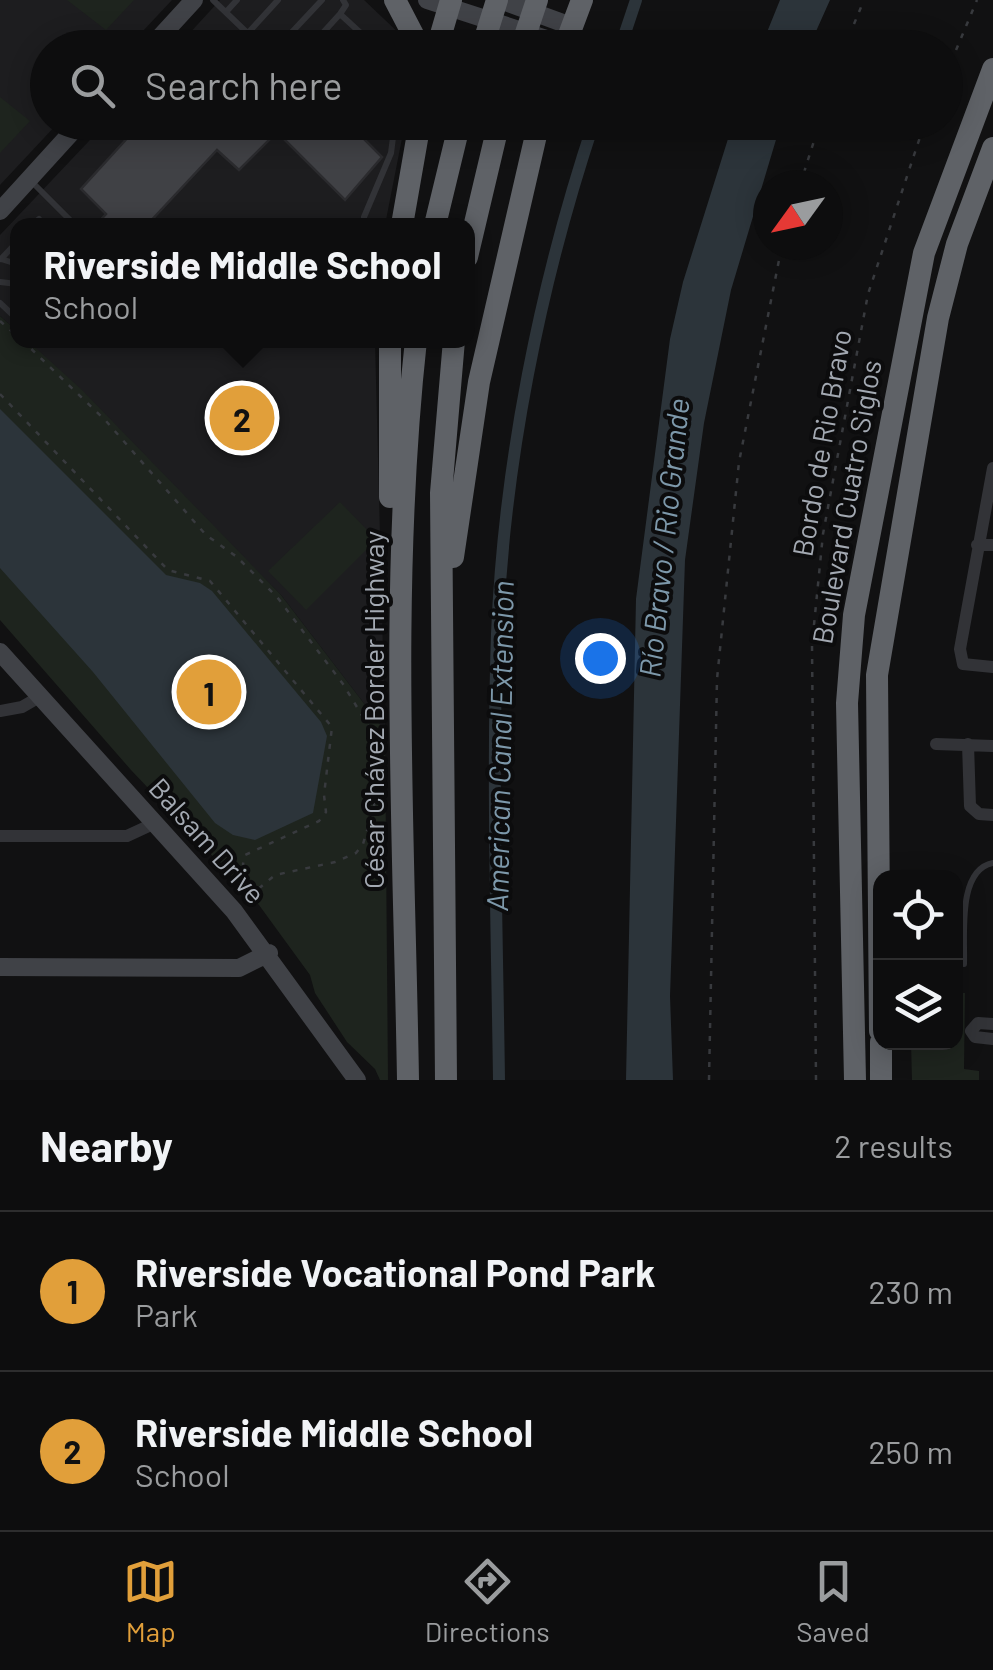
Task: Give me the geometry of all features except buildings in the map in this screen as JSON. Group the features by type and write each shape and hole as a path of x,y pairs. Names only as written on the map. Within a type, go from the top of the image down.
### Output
{"highway":[{"path":"395,0 411,30"},
{"path":"488,30 499,0"},
{"path":"527,30 537,0"},
{"path":"571,30 582,0"},
{"path":"439,30 442,2"},
{"name":"Boulevard Cuatro Siglos","path":"855,1080 847,703 854,616 924,252 993,70"},
{"path":"403,218 417,140"},
{"path":"437,218 456,140"},
{"path":"475,223 495,140"},
{"path":"442,665 478,382 535,140"},
{"name":"Boulevard Cuatro Siglos","path":"879,960 877,675 938,318 957,244 993,148"},
{"path":"390,348 392,574 400,644"},
{"name":"César Chávez Border Highway","path":"408,1080 400,644 404,456 415,348"},
{"path":"446,1080 441,494 453,348"},
{"path":"880,1050 881,1080"}],"street":[{"path":"166,30 194,0"},
{"path":"499,0 550,30"},
{"path":"442,2 534,30"},
{"path":"0,210 64,140"},
{"path":"993,468 960,649 961,662 993,667"},
{"path":"977,545 993,545"},
{"name":"Balsam Drive","path":"0,652 234,910 269,953 357,1080"},
{"path":"0,710 22,707 40,696"},
{"path":"936,744 993,746"},
{"path":"968,744 970,806 979,814 993,814"},
{"path":"0,836 127,836 155,823"},
{"path":"0,967 240,968 269,953"},
{"path":"993,1024 978,1023 971,1031 974,1037 993,1039"}],"lane":[{"path":"213,0 245,30"},
{"path":"226,12 237,0"},
{"path":"251,30 278,0"},
{"path":"294,30 322,0"},
{"path":"325,30 346,5 343,0"},
{"path":"340,14 357,30"},
{"path":"364,217 393,140"},
{"path":"28,179 66,218"},
{"path":"964,964 972,876 983,865 993,863"}],"path":[{"path":"852,30 864,0"},
{"path":"963,35 978,0"},
{"path":"805,170 814,140"},
{"name":"Bordo de Rio Bravo","path":"816,1080 812,645 823,534 868,294 920,140"},
{"path":"710,1080 717,680 739,462 779,260"},
{"path":"30,348 118,433 206,535 277,596 343,684 372,732 377,759 374,808 363,844 356,853 335,862 275,876 234,910"},
{"path":"0,394 168,570 210,581 332,727 324,795 326,812 319,822 245,855 243,864 254,894"}],"shaded area":[{"path":"0,0 172,0 144,30 30,30 30,140 42,140 0,185"},
{"path":"67,0 134,0 106,30"},
{"path":"220,0 364,0 396,30 192,30"},
{"path":"0,97 30,121 0,153"},
{"path":"90,140 402,140 386,218 16,218"},
{"path":"10,224 10,325 0,316 0,235"},
{"path":"0,316 10,325 10,348 36,348 82,390 281,595 385,731 388,1080 380,1080 375,1069 347,1042 315,993 310,975 259,905 131,770 0,620"},
{"path":"35,348 375,348 385,731 281,595"},
{"path":"340,502 373,536 374,542 306,610 268,571"},
{"path":"965,993 964,1069 979,1071 979,1080 912,1080 911,1050 963,1050"}],"water":[{"path":"780,0 830,0 817,30 768,30"},
{"name":"Río Bravo / Rio Grande","path":"728,140 776,140 767,170 753,170 753,217 731,290 704,423 685,560 670,996 673,1080 626,1080 636,599 670,339 683,282"},
{"path":"0,409 166,575 200,583 212,591 321,722 327,736 313,813 255,840 233,835 215,823 93,672 0,568"}],"waterway":[{"name":"American Canal Extension","path":"626,30 636,0"},
{"name":"American Canal Extension","path":"499,1080 495,745 501,570 517,440 541,310 588,140"}],"place":[{"name":"Riverside Middle School","path":"242,418"},
{"name":"Riverside Vocational Pond Park","path":"209,692"}]}
